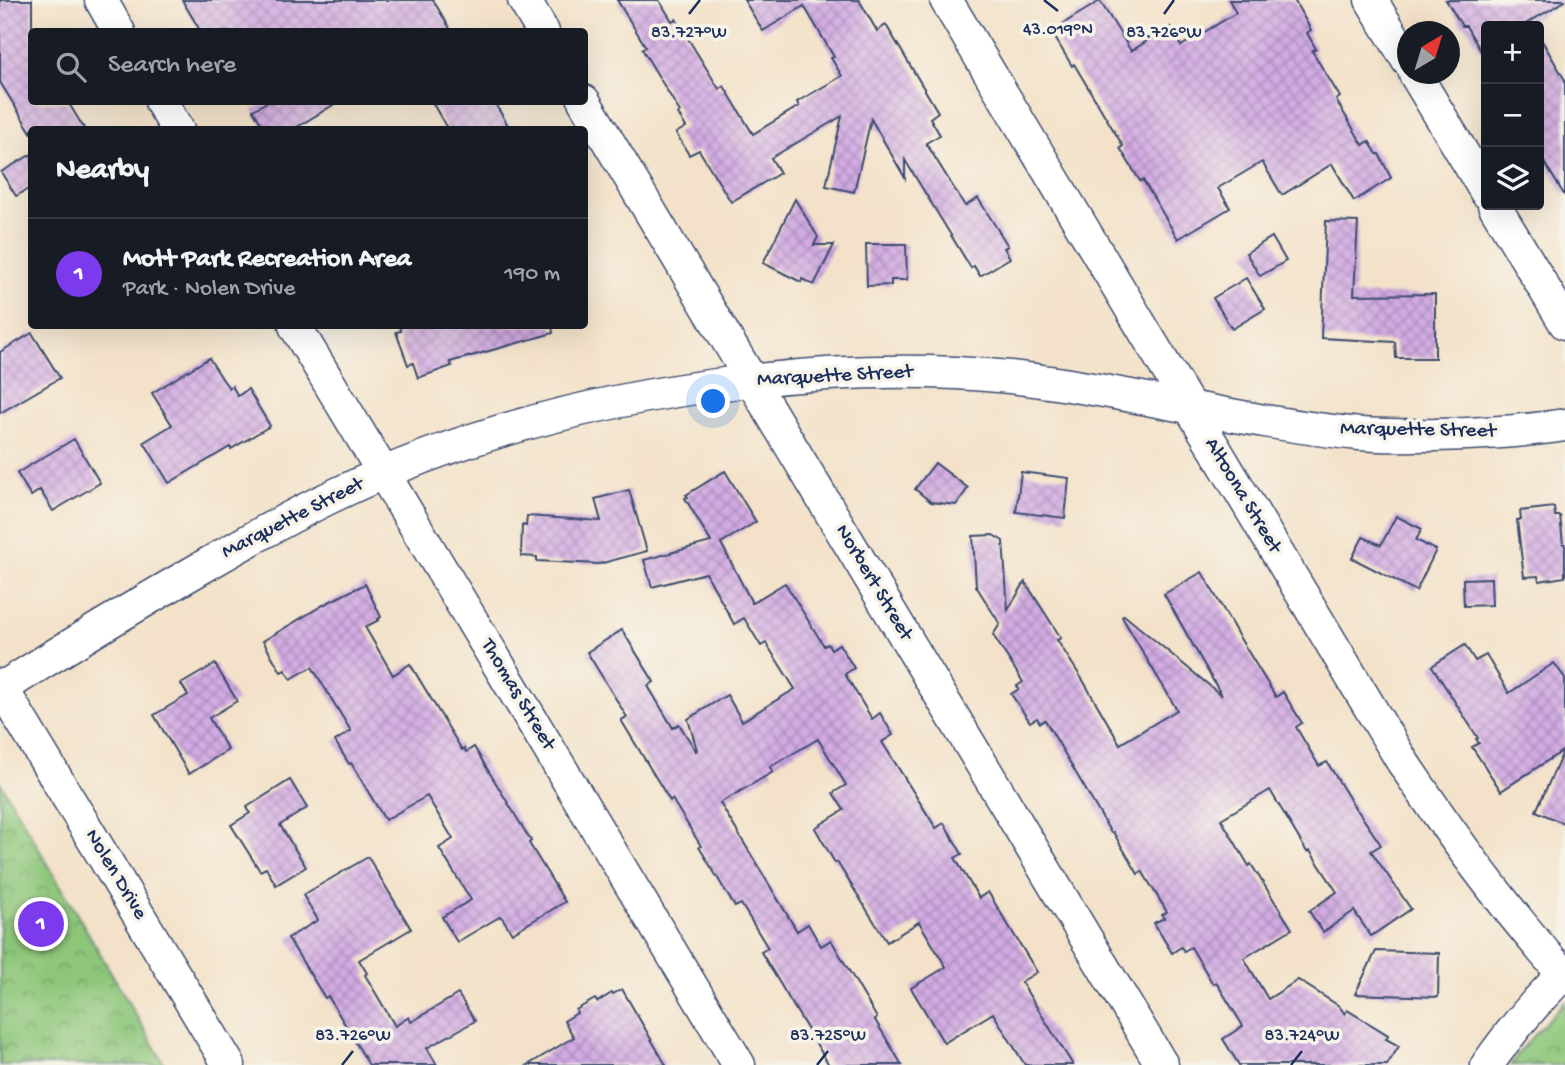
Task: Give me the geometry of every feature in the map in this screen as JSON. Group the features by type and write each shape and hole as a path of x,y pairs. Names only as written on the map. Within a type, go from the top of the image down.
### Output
{"street":[{"path":"101,0 118,28"},
{"path":"524,0 541,28"},
{"name":"Altoona Street","path":"946,0 1402,761 1479,873 1564,974"},
{"path":"1371,0 1397,43"},
{"path":"1421,84 1481,184"},
{"path":"163,105 176,126"},
{"name":"Norbert Street","path":"586,105 1163,1065"},
{"path":"1497,210 1565,323"},
{"name":"Thomas Street","path":"297,329 739,1065"},
{"name":"Marquette Street","path":"1,686 228,552 313,505 383,473 460,444 546,417 635,397 752,380 827,373 921,372 981,374 1039,381 1334,431 1381,435 1491,433 1565,425"},
{"name":"Nolen Drive","path":"1,686 229,1065"},
{"path":"1487,1065 1516,1024 1564,974"}],"green space":[{"path":"0,782 165,1065 0,1065"},
{"path":"1565,1001 1565,1065 1511,1065 1519,1052"}],"building":[{"path":"0,0 32,0 32,28 28,28 28,105 70,105 83,126 28,128 0,82"},
{"path":"182,0 433,0 450,28 199,28"},
{"path":"617,0 659,0 672,21 676,19 719,89 724,86 753,134 799,106 797,102 842,76 804,6 763,31 744,0 859,0 877,31 886,25 938,112 930,118 940,135 926,143 965,206 978,198 1008,246 1004,248 1010,258 980,276 974,266 971,268 905,160 905,178 871,119 854,192 826,186 842,116 771,158 780,173 731,202 699,150 689,155 676,133 686,127 678,114 680,112 642,49 646,47"},
{"path":"1229,0 1294,0 1311,30 1307,33 1316,49 1312,51 1340,97 1336,100 1363,145 1369,141 1379,154 1391,178 1354,201 1332,164 1282,195 1262,162 1218,188 1230,208 1178,239 1143,180 1140,181 1120,148 1123,146 1074,64 1072,66 1051,31 1100,1 1131,51 1170,27 1181,46 1236,13"},
{"path":"1446,0 1565,0 1531,21 1481,21 1481,52 1466,26 1462,26"},
{"path":"1544,44 1565,80 1565,196 1544,162"},
{"path":"262,105 333,105 299,126 263,126 253,110"},
{"path":"434,105 496,105 509,126 446,126"},
{"path":"28,156 28,189 16,196 1,172"},
{"path":"795,199 818,237 814,245 834,245 814,285 802,279 801,282 763,263"},
{"path":"1326,221 1358,222 1354,295 1435,294 1435,358 1396,358 1395,342 1321,338"},
{"path":"1272,237 1286,261 1260,276 1246,253"},
{"path":"866,244 906,244 907,280 891,280 891,285 867,286"},
{"path":"1246,278 1265,309 1232,329 1213,298"},
{"path":"400,329 552,329 553,333 450,362 452,366 418,378 413,363 408,365 396,332"},
{"path":"32,333 60,378 0,413 0,352"},
{"path":"209,358 229,388 232,386 238,396 248,389 270,426 169,483 144,442 172,425 152,393"},
{"path":"74,439 100,483 53,511 40,490 31,496 17,473"},
{"path":"935,463 968,488 956,505 931,502 915,489"},
{"path":"725,471 756,522 721,543 752,603 785,583 824,646 828,644 831,649 839,644 854,668 845,674 872,719 880,713 893,735 882,742 936,828 944,823 962,854 955,858 979,898 988,892 1037,972 1021,982 1073,1065 1025,1065 993,1013 944,1043 911,988 946,967 919,922 887,942 815,828 844,810 833,793 846,785 818,739 770,767 773,772 720,803 797,931 808,924 821,946 831,940 902,1065 829,1065 761,952 768,948 741,904 735,907 699,847 701,846 621,720 627,717 587,652 622,630 654,682 648,686 673,728 679,724 696,751 688,719 727,695 742,721 795,689 766,643 761,646 744,618 734,624 706,573 652,587 644,560 711,542 685,498"},
{"path":"1021,472 1069,478 1065,518 1016,512"},
{"path":"629,490 647,551 599,564 537,561 537,557 521,556 522,525 526,526 527,516 601,521 595,499"},
{"path":"1554,507 1555,516 1560,516 1565,544 1565,577 1539,581 1538,576 1524,577 1517,520 1521,520 1520,511"},
{"path":"1396,516 1422,529 1416,540 1436,550 1416,591 1352,558 1363,537 1381,545"},
{"path":"993,535 1003,541 1008,610 1025,582 1061,638 1057,640 1120,744 1177,710 1122,617 1124,615 1222,696 1164,594 1202,572 1276,697 1283,692 1302,723 1296,727 1319,766 1327,762 1381,845 1371,851 1411,909 1371,936 1354,911 1323,932 1309,911 1337,892 1310,851 1307,852 1270,790 1221,819 1292,929 1244,958 1268,999 1298,980 1339,1006 1345,1014 1347,1010 1388,1035 1386,1039 1399,1046 1387,1065 1239,1065 1223,1039 1243,1026 1216,982 1213,984 1191,947 1184,951 1181,947 1172,953 1154,923 1164,918 1162,915 1167,912 1142,871 1138,874 1113,832 1111,833 1045,720 1040,723 1037,718 1030,722 1011,694 1019,689 1017,686 1023,682 993,635 1000,624 976,586 973,536"},
{"path":"1491,578 1492,605 1464,606 1463,579"},
{"path":"365,584 381,617 365,627 393,675 410,664 462,750 464,748 466,752 474,747 565,902 512,933 501,916 457,942 442,917 471,900 439,848 453,839 427,796 385,820 335,741 351,731 312,667 291,679 285,670 281,672 263,641"},
{"path":"1465,645 1475,661 1486,655 1509,693 1554,663 1565,678 1565,824 1536,811 1564,750 1501,791 1472,747 1479,743 1476,739 1478,738 1432,666"},
{"path":"215,664 237,701 209,718 228,750 189,774 154,715 188,695 181,684"},
{"path":"290,780 307,808 280,825 306,867 276,885 266,868 260,871 231,825 250,813 247,807"},
{"path":"368,857 411,929 359,960 395,1026 409,1017 411,1022 458,994 475,1021 427,1048 437,1065 369,1065 328,996 325,998 288,938 318,920 303,895"},
{"path":"1376,951 1439,953 1438,997 1355,994"},
{"path":"622,989 666,1065 528,1065 574,1037 564,1021 577,1013 576,1010 595,999 597,1002"}],"place":[{"name":"Mott Park Recreation Area","path":"41,924"}]}
